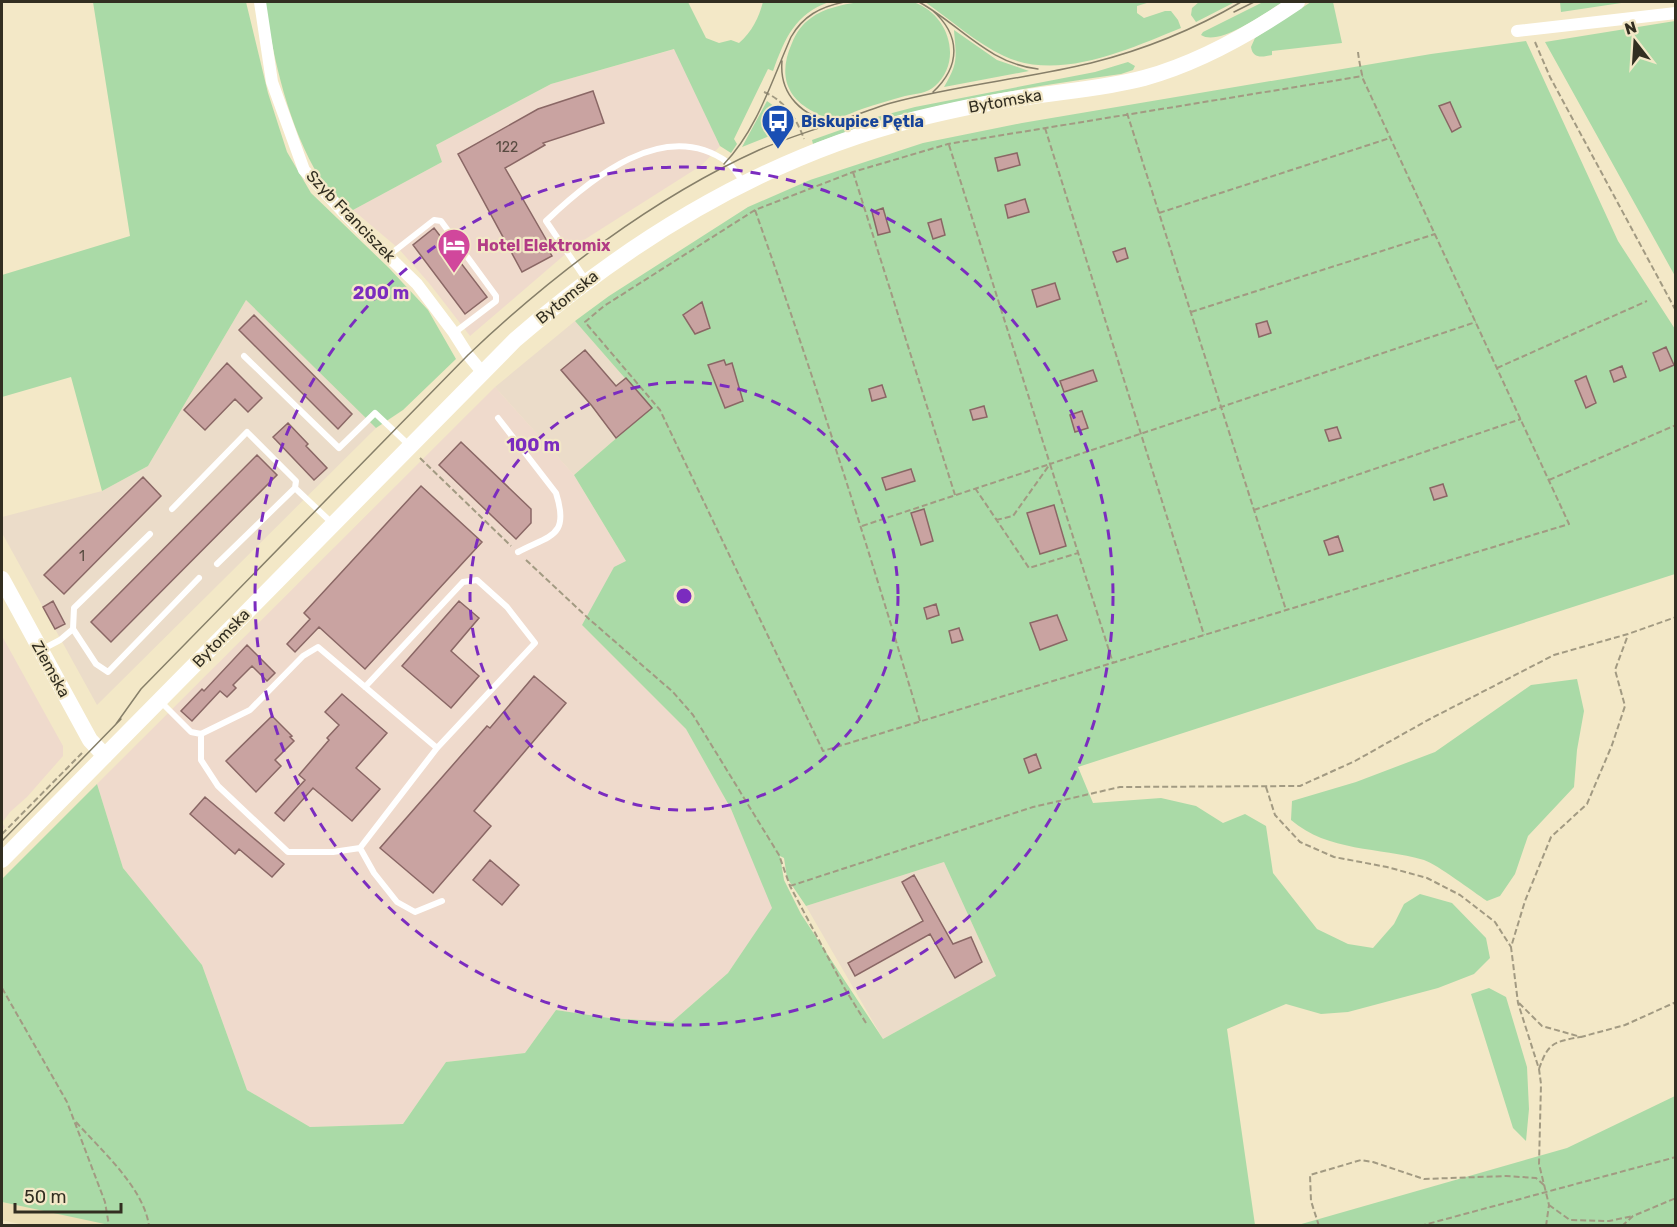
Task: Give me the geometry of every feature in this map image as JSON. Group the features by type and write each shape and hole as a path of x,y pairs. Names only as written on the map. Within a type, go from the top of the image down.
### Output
{"street":[{"name":"Szyb Franciszek","path":"260,2 272,82 304,170 417,284 482,372"},
{"name":"Bytomska","path":"2,860 515,340 587,280 645,239 745,184 830,147 914,120 989,103 1125,82 1171,69 1221,47 1297,2"},
{"path":"1523,31 1676,13"},
{"name":"Ziemska","path":"2,579 90,740 105,756"}],"lane":[{"path":"587,280 546,221 605,171 636,155 676,146 704,150 727,161 745,184"},
{"path":"388,256 434,220 441,221 496,296 496,301 454,333"},
{"path":"244,356 339,448 375,413 409,446"},
{"path":"498,418 556,493 561,507 557,530 552,538 518,552"},
{"path":"172,509 247,432 296,481 295,488 217,564"},
{"path":"295,488 332,524"},
{"path":"150,534 74,608 73,629 96,664 108,672 200,578"},
{"path":"201,734 201,760 218,786 288,852 333,852 360,848 437,747 535,644 507,607 477,580 463,582 365,687"},
{"path":"41,650 60,640 73,629"},
{"path":"159,701 191,732 201,734 250,710 303,656 318,647 437,747"},
{"path":"360,848 374,873 397,902 415,912 442,901"}],"path":[{"path":"1523,31 1676,311"},
{"path":"1358,52 1363,75 1391,138 1569,524 823,751 660,410 585,322 604,306 755,210 854,172 948,144 1363,75"},
{"path":"764,92 771,95 794,115 807,144"},
{"path":"1127,113 1286,610"},
{"path":"796,131 801,128"},
{"path":"1045,128 1139,434 1204,635"},
{"path":"1159,213 1391,138"},
{"path":"948,144 1113,663"},
{"path":"854,172 955,495"},
{"path":"755,210 862,526 920,722"},
{"path":"1191,312 1435,234"},
{"path":"1497,368 1647,301"},
{"path":"862,526 1476,322"},
{"path":"1254,510 1521,419"},
{"path":"1549,480 1676,425"},
{"path":"409,446 433,472 589,619 674,692 693,715 779,855 790,886 845,989 866,1023"},
{"path":"996,520 1013,516 1050,464"},
{"path":"975,488 1029,568 1078,553"},
{"path":"790,886 1033,807 1120,787 1300,786 1355,761 1428,720 1554,655 1628,634 1676,617"},
{"path":"1546,1226 1549,1204 1539,1164 1541,1084 1539,1069 1518,1003 1511,947 1525,901 1551,837 1587,804 1612,745 1625,706 1615,670 1628,634"},
{"path":"2,834 81,756 81,746"},
{"path":"1266,787 1275,815 1300,842 1334,857 1387,867 1426,878 1460,895 1495,922 1511,947"},
{"path":"2,988 68,1102 105,1202 109,1226"},
{"path":"1539,1069 1546,1051 1556,1041 1625,1025 1676,1002"},
{"path":"1518,1003 1542,1026 1581,1037"},
{"path":"74,1120 126,1178 148,1212 150,1226"},
{"path":"1420,1226 1546,1189 1676,1157"},
{"path":"1318,1226 1311,1201 1310,1175 1361,1160 1424,1179 1506,1176 1536,1178 1546,1189"},
{"path":"1549,1204 1570,1220 1609,1221 1633,1216 1676,1198"},
{"path":"1622,1226 1633,1216"}],"shaded area":[{"path":"675,49 720,146 702,165 576,245 470,336 429,283 398,248 353,210 442,162 436,145 551,84"},
{"path":"246,300 376,428 97,705 2,533 2,517 102,491 148,466"},
{"path":"575,321 651,408 574,475 495,387"},
{"path":"495,387 574,475 626,561 582,625 686,729 731,809 773,908 728,973 672,1022 609,1018 556,1010 525,1053 446,1062 403,1124 310,1127 247,1090 202,965 123,868 97,784"},
{"path":"2,636 63,746 63,756 2,823"},
{"path":"944,862 996,976 883,1039 806,906"},
{"path":"2,1202 114,1225 28,1226 2,1220"}],"green space":[{"path":"908,1 925,8 935,16 948,38 949,63 944,75 929,90 839,117 825,117 804,106 790,91 785,74 788,54 797,32 808,20 827,9 858,2"},
{"path":"93,2 246,2 268,93 287,152 311,193 389,268 428,310 456,359 403,410 376,428 246,300 148,466 102,491 71,377 2,397 2,275 130,236"},
{"path":"265,2 688,2 706,38 719,43 731,40 739,43 754,24 763,2 829,2 808,13 787,38 773,71 768,69 734,139 737,144 731,153 720,146 674,49 551,84 436,145 442,162 353,210 323,182 299,137 278,70"},
{"path":"925,2 1150,2 1137,6 1137,13 1144,18 1171,11 1181,28 1094,60 1048,66 1025,63 994,51"},
{"path":"1199,2 1235,2 1196,22 1191,15 1192,8"},
{"path":"1263,2 1283,2 1230,32 1219,36 1201,35 1203,32"},
{"path":"1311,2 1333,2 1342,43 1272,51 1272,55 1265,56 1254,54 1251,47 1255,38"},
{"path":"1560,2 1628,2 1561,12"},
{"path":"1676,21 1675,276 1545,42"},
{"path":"954,30 997,60 1029,71 944,87 955,59"},
{"path":"1526,41 1618,241 1675,329 1675,574 1078,767 1093,803 1161,798 1196,806 1223,823 1245,814 1266,826 1273,873 1317,929 1348,944 1373,948 1394,924 1404,904 1420,894 1452,903 1486,938 1490,958 1474,974 1438,988 1348,1012 1321,1014 1286,1004 1227,1029 1255,1225 114,1226 2,1202 2,879 97,784 123,868 202,965 247,1090 310,1127 403,1124 446,1062 525,1053 556,1010 609,1018 672,1022 728,973 772,908 731,809 686,729 582,625 614,567 626,561 574,475 651,408 575,321 609,296 748,207 810,180 923,143 1022,123 1431,54","holes":["780,856 784,858 787,878 806,906 944,862 996,976 883,1039 801,914 784,880"]},
{"path":"1128,62 1135,66 1133,70 1121,74 965,100 851,130 813,144 812,140 877,117 915,107 1095,72"},
{"path":"767,101 790,118 795,126 742,147"},
{"path":"1577,679 1584,711 1577,750 1574,787 1528,836 1515,874 1500,896 1487,901 1424,860 1337,843 1305,830 1291,820 1292,801 1356,782 1435,752 1531,685"},
{"path":"1489,988 1506,997 1527,1067 1529,1109 1526,1141 1513,1128 1471,994"},
{"path":"1675,1096 1675,1225 1298,1225 1567,1148"}],"building":[{"path":"593,91 604,123 543,143 545,145 505,168 551,248 548,249 552,256 522,272 458,154 538,109"},
{"path":"1450,102 1461,127 1452,132 1439,106"},
{"path":"1017,153 1020,165 998,171 995,158"},
{"path":"1025,199 1029,212 1008,218 1005,205"},
{"path":"883,208 890,232 878,235 872,212"},
{"path":"941,219 945,235 933,239 928,223"},
{"path":"434,228 487,297 465,314 413,245"},
{"path":"1125,248 1128,258 1117,262 1113,252"},
{"path":"1055,283 1060,299 1037,307 1032,290"},
{"path":"702,302 710,328 695,334 683,315"},
{"path":"254,315 352,414 338,429 239,330"},
{"path":"1267,321 1271,333 1259,337 1256,324"},
{"path":"1666,347 1674,365 1660,371 1653,353"},
{"path":"585,350 616,386 626,378 652,408 616,438 561,370"},
{"path":"724,360 726,365 732,363 743,401 725,408 708,365"},
{"path":"227,363 262,398 248,412 235,399 205,430 184,410"},
{"path":"1622,366 1626,377 1614,382 1610,371"},
{"path":"1093,370 1097,381 1064,392 1060,381"},
{"path":"1586,376 1596,403 1586,408 1575,381"},
{"path":"882,385 886,397 872,401 869,389"},
{"path":"984,406 987,417 973,420 970,410"},
{"path":"1082,411 1088,428 1075,432 1070,415"},
{"path":"288,423 327,468 314,480 273,437"},
{"path":"1337,427 1341,438 1329,441 1325,430"},
{"path":"461,442 531,509 531,523 516,539 439,465"},
{"path":"257,455 277,475 111,642 91,622"},
{"path":"911,469 915,481 886,490 882,478"},
{"path":"143,477 161,496 64,594 44,575"},
{"path":"1443,484 1447,496 1434,500 1430,488"},
{"path":"421,486 482,542 365,669 319,627 295,652 287,644 310,619 304,613"},
{"path":"1054,505 1066,546 1040,554 1027,513"},
{"path":"924,509 933,541 921,545 911,513"},
{"path":"1338,536 1343,551 1329,555 1324,541"},
{"path":"53,601 65,624 55,629 43,607"},
{"path":"459,601 479,618 451,651 479,676 451,708 402,666"},
{"path":"936,604 939,615 927,619 924,608"},
{"path":"1057,615 1067,640 1040,650 1030,623"},
{"path":"959,628 963,640 952,643 949,631"},
{"path":"247,645 275,673 267,681 252,666 233,685 236,688 227,697 220,691 192,721 181,711 202,689 204,691"},
{"path":"534,676 566,703 474,811 491,826 433,893 380,848 487,726 490,728"},
{"path":"342,694 387,733 356,768 380,789 352,821 313,788 284,821 275,813 305,780 299,775 339,725 325,712"},
{"path":"272,716 292,736 290,737 294,741 275,760 281,766 256,792 226,761"},
{"path":"1036,754 1041,768 1029,773 1024,759"},
{"path":"205,797 284,864 272,877 239,849 235,854 190,814"},
{"path":"490,860 519,885 502,905 473,880"},
{"path":"914,875 953,944 971,937 982,962 955,978 930,934 855,976 848,963 923,921 902,882"}],"tram line":[{"path":"724,164 736,151 755,120 791,37 801,23 827,7 844,2"},
{"path":"919,2 1004,60 1038,69"},
{"path":"116,724 141,689 468,355 534,296 642,215 719,169 795,136 884,105 916,97 1066,69 1110,58 1187,30 1241,2"},
{"path":"1234,12 1254,2"},
{"path":"932,10 948,30 954,51 949,72 933,92"},
{"path":"782,61 784,84 795,102 812,115 834,122"},
{"path":"2,841 121,719"}],"place":[{"name":"Biskupice Pętla","path":"778,150"},
{"name":"Hotel Elektromix","path":"454,274"}]}
